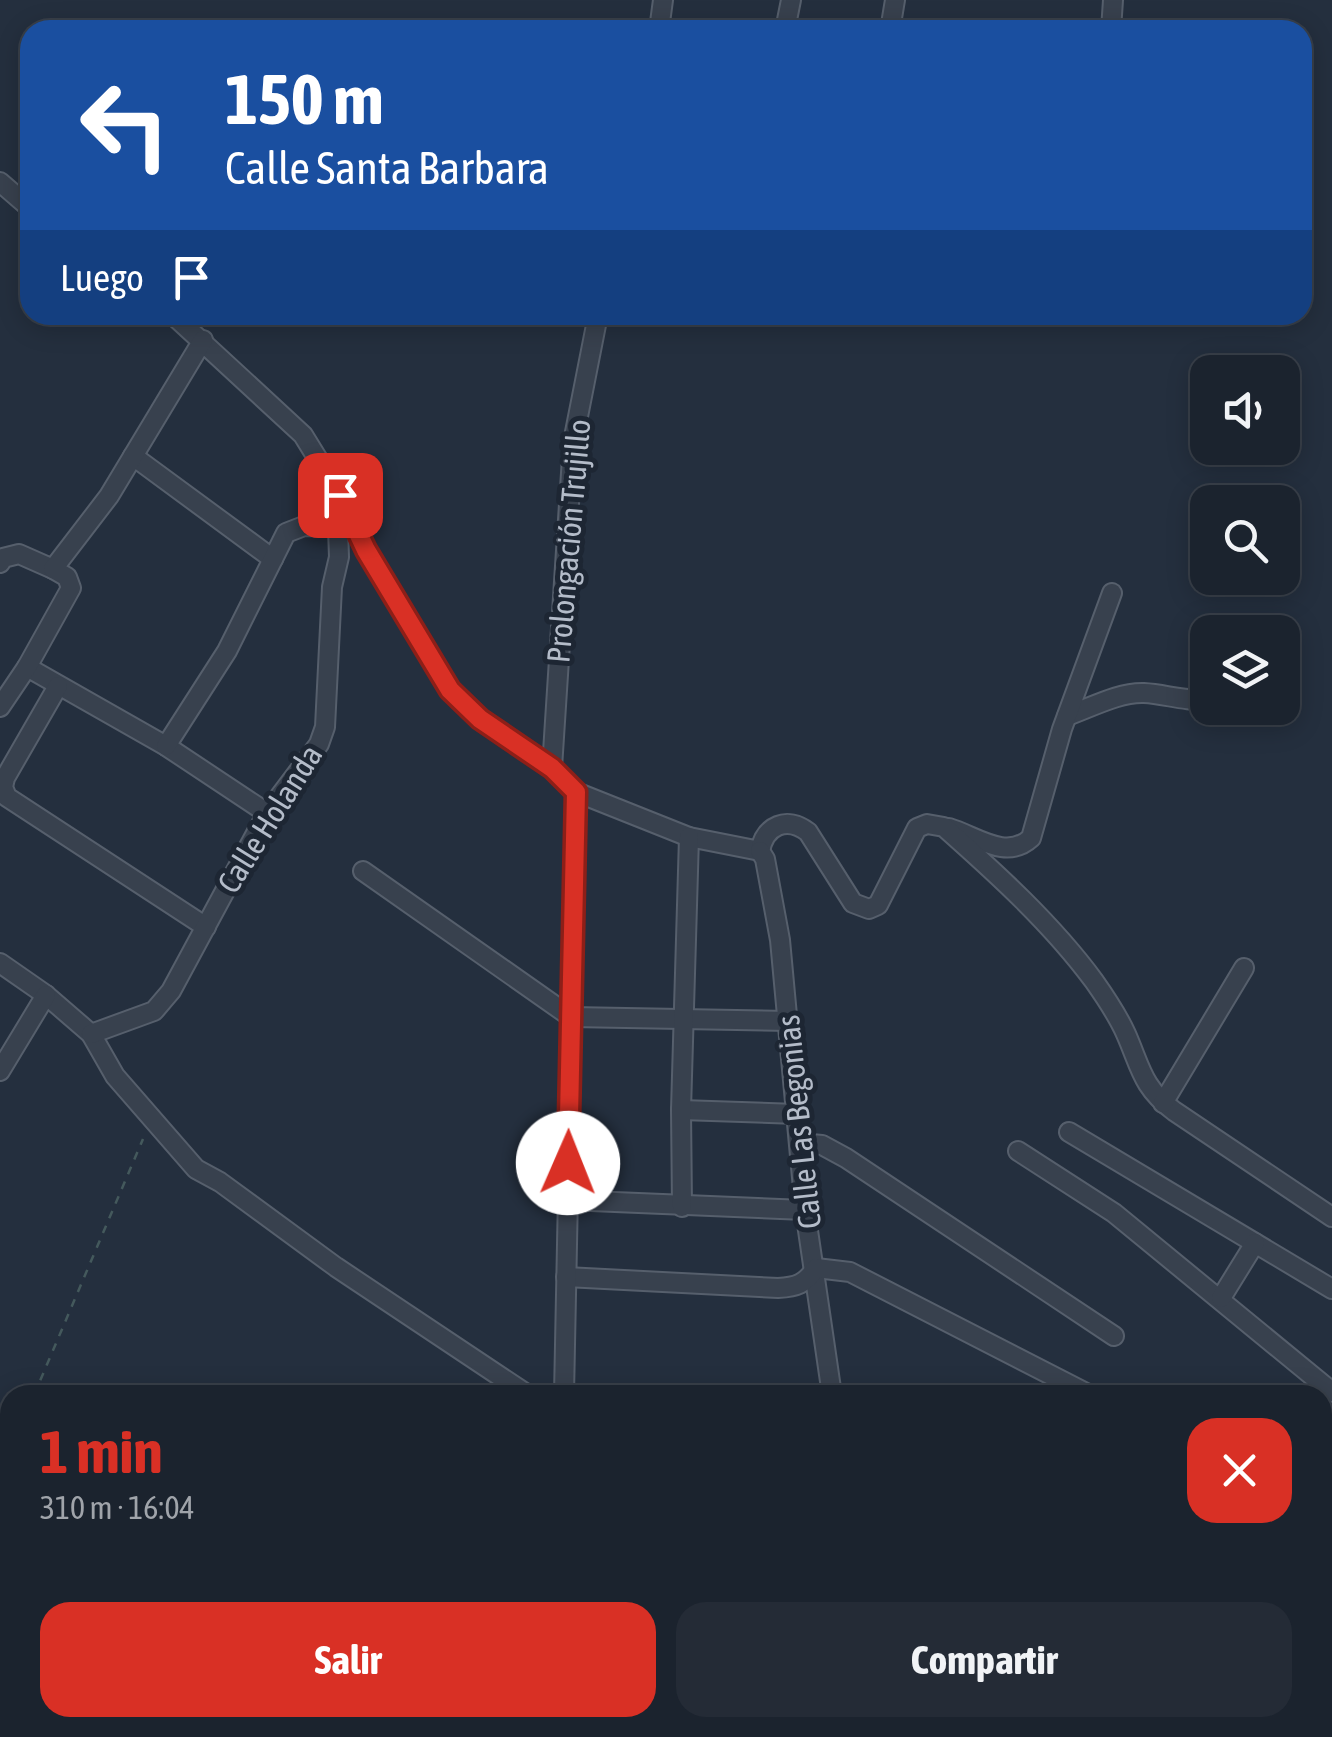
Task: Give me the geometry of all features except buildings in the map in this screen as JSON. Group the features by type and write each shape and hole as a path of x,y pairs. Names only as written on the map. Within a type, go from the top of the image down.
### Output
{"street":[{"path":"0,182 20,199"},
{"path":"185,325 303,435 340,495 345,528 366,550 450,690 480,719 552,768 576,792 689,837 760,851 765,835 774,827 798,824 808,832 853,903 869,910 878,905 917,828 927,824 944,826 1004,849 1025,844 1031,838 1066,716 1112,593"},
{"name":"Prolongación Trujillo","path":"552,768 574,442 596,325"},
{"path":"53,569 109,496 203,340"},
{"path":"133,456 272,559"},
{"path":"166,746 227,651 286,533 295,527 345,528"},
{"name":"Calle Holanda","path":"92,1034 154,1011 172,991 268,813 319,744 325,727 332,588 345,528"},
{"path":"339,557 352,550 366,550"},
{"path":"0,563 19,554 53,569 67,578 72,588 0,706"},
{"path":"27,667 166,746 268,813"},
{"path":"58,686 5,778 2,787 6,796 206,927"},
{"path":"1066,716 1133,694 1190,701"},
{"path":"564,1385 576,792"},
{"path":"944,826 1044,922 1094,982 1127,1036 1138,1071 1163,1103 1332,1217"},
{"path":"682,1207 689,837"},
{"name":"Calle Las Begonias","path":"760,851 765,858 780,940 805,1210 831,1385"},
{"path":"364,871 571,1017 789,1021"},
{"path":"0,963 92,1034 114,1076 196,1169 513,1385"},
{"path":"1163,1103 1244,968"},
{"path":"0,1072 46,995"},
{"path":"681,1110 798,1114"},
{"path":"1069,1132 1332,1289"},
{"path":"800,1143 822,1145 846,1158 1114,1336"},
{"path":"1018,1150 1114,1213 1324,1385"},
{"path":"567,1200 805,1210"},
{"path":"1221,1298 1255,1243"},
{"path":"566,1276 778,1288 806,1282 816,1268 850,1272 1070,1385"}],"path":[{"path":"38,1385 152,1118"}],"route":[{"path":"340,495 352,526 450,690 480,719 552,768 576,792 568,1163"}]}
